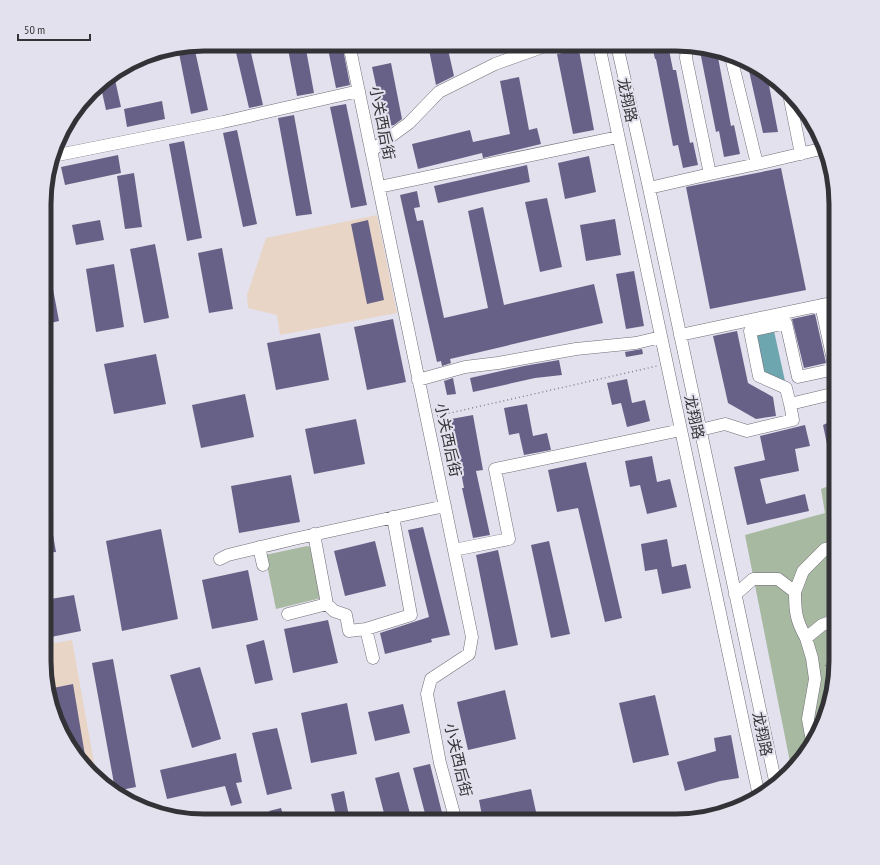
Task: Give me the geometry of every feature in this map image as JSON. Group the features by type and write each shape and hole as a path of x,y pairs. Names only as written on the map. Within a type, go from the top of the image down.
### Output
{"street":[{"name":"小关西后街","path":"350,51 472,637 469,654 431,679 426,694 440,763 454,814"},
{"path":"371,151 409,123 439,92 495,64 531,51"},
{"name":"龙翔路","path":"600,51 758,790"},
{"name":"龙翔路","path":"618,51 649,188 774,778"},
{"path":"684,51 710,174"},
{"path":"686,58 687,51"},
{"path":"732,62 758,164"},
{"path":"59,155 223,122 359,91"},
{"path":"790,102 801,154"},
{"path":"378,186 618,137"},
{"path":"649,188 819,150"},
{"path":"680,335 743,326 829,304"},
{"path":"821,306 829,342"},
{"path":"700,430 725,424 746,431 793,420 791,400 786,388 759,376 750,331 786,323 798,377 829,370"},
{"path":"418,380 465,367 492,364 576,349 636,343 661,337"},
{"path":"791,400 829,394"},
{"path":"454,550 509,538 495,470 680,430"},
{"path":"220,559 228,555 314,534 445,506"},
{"path":"314,534 327,604 334,611 346,615 349,632 366,629 411,615 393,517"},
{"path":"259,547 263,565"},
{"path":"811,734 808,719 815,679 812,658 806,638 797,622 795,592 803,572 825,549 829,548"},
{"path":"735,595 753,578 778,579 795,592"},
{"path":"288,614 327,604"},
{"path":"806,638 822,625 829,622"},
{"path":"366,629 373,658"}],"path":[{"path":"427,418 667,364"}],"shaded area":[{"path":"377,215 397,313 280,335 277,315 248,308 247,295 266,238"},
{"path":"72,640 95,768 71,738 59,710 52,681 51,644"}],"green space":[{"path":"829,486 828,681 821,710 809,738 790,763 745,535 825,513 821,489"},
{"path":"307,546 311,547 321,598 276,609 265,555"}],"water":[{"path":"774,331 785,381 762,372 756,335"}],"building":[{"path":"195,51 208,110 191,114 179,53"},
{"path":"236,51 251,51 263,105 249,108"},
{"path":"288,51 306,51 314,93 297,96"},
{"path":"328,51 343,51 350,85 336,88"},
{"path":"429,51 448,51 454,76 436,85"},
{"path":"579,51 594,130 573,134 557,54"},
{"path":"653,51 669,51 673,70 676,70 690,143 693,142 698,165 683,168 678,145 673,146"},
{"path":"700,53 718,57 731,126 734,125 740,154 724,157 719,131 716,132"},
{"path":"391,63 402,119 394,125 385,127 372,67"},
{"path":"749,69 768,83 778,132 763,133"},
{"path":"519,77 529,130 537,128 541,144 483,158 482,153 418,169 412,144 470,130 473,142 510,134 500,81"},
{"path":"115,80 121,107 106,110 102,90"},
{"path":"162,101 165,119 127,127 124,109"},
{"path":"346,104 367,205 351,208 330,107"},
{"path":"294,115 312,214 296,216 278,118"},
{"path":"237,130 257,224 243,227 223,133"},
{"path":"184,141 202,238 187,241 169,144"},
{"path":"118,155 121,173 65,185 61,167"},
{"path":"589,156 596,192 565,199 558,163"},
{"path":"527,165 530,182 438,203 434,186"},
{"path":"781,168 806,290 710,309 686,187"},
{"path":"134,173 142,227 125,229 117,176"},
{"path":"417,191 420,207 414,208 417,221 423,220 444,318 488,308 468,211 483,207 504,305 594,284 603,323 450,359 451,363 442,366 441,361 437,362 400,195"},
{"path":"547,198 562,267 540,272 525,202"},
{"path":"615,219 621,255 586,261 580,225"},
{"path":"100,220 104,240 76,245 72,225"},
{"path":"368,220 384,300 367,304 351,224"},
{"path":"155,244 169,318 144,323 130,249"},
{"path":"222,248 233,309 209,313 198,253"},
{"path":"114,264 124,327 96,332 86,269"},
{"path":"634,271 644,326 626,329 616,274"},
{"path":"51,278 59,321 51,323"},
{"path":"815,314 826,363 804,368 792,319"},
{"path":"393,319 406,382 367,390 354,327"},
{"path":"737,331 748,383 773,397 776,416 756,419 728,403 713,336"},
{"path":"320,333 329,380 276,390 267,343"},
{"path":"642,349 643,354 626,357 625,352"},
{"path":"156,354 166,404 114,414 104,364"},
{"path":"559,360 562,375 535,378 473,392 470,378"},
{"path":"453,378 456,394 447,395 444,381"},
{"path":"627,379 632,403 645,400 650,421 627,427 621,403 612,405 607,383"},
{"path":"245,394 254,437 201,448 192,405"},
{"path":"527,404 533,436 547,433 551,450 524,455 519,433 509,435 504,408"},
{"path":"473,415 483,470 476,471 490,535 473,538 462,488 464,488 451,419"},
{"path":"356,419 365,464 314,474 305,429"},
{"path":"829,422 829,449 828,449 823,425"},
{"path":"805,425 810,446 795,449 799,471 760,479 766,504 805,494 809,511 747,525 734,467 765,460 760,436"},
{"path":"652,456 657,482 670,479 677,507 647,514 640,485 630,487 625,461"},
{"path":"586,462 622,618 605,622 578,508 557,512 548,470"},
{"path":"291,475 300,522 239,533 231,486"},
{"path":"51,523 56,552 51,552"},
{"path":"423,527 450,635 431,639 432,642 385,654 380,633 429,617 408,530"},
{"path":"161,529 178,619 122,631 106,541"},
{"path":"667,539 672,567 686,564 691,588 662,594 657,569 645,571 641,544"},
{"path":"375,541 386,586 345,596 334,551"},
{"path":"549,541 570,634 551,638 531,545"},
{"path":"498,550 518,645 495,650 476,555"},
{"path":"248,570 258,620 212,629 202,580"},
{"path":"74,595 81,631 51,637 51,599"},
{"path":"328,620 338,663 293,673 284,629"},
{"path":"264,640 273,680 255,684 246,645"},
{"path":"113,659 136,787 122,790 114,784 92,663"},
{"path":"200,667 221,739 192,748 170,675"},
{"path":"73,684 85,757 71,738 59,710 53,688"},
{"path":"505,690 516,739 468,750 457,702"},
{"path":"655,695 669,755 633,763 619,703"},
{"path":"347,703 357,754 311,763 301,713"},
{"path":"403,704 410,733 375,741 368,712"},
{"path":"277,728 292,789 267,795 252,733"},
{"path":"731,735 739,778 720,781 685,791 677,762 716,751 714,738"},
{"path":"236,753 242,782 236,783 242,803 231,806 225,786 167,799 160,770"},
{"path":"430,764 442,814 425,814 413,768"},
{"path":"399,772 410,814 384,814 375,778"},
{"path":"531,789 536,814 482,814 479,800"},
{"path":"344,791 349,814 335,814 331,794"},
{"path":"281,808 283,814 270,814 269,811"}]}
